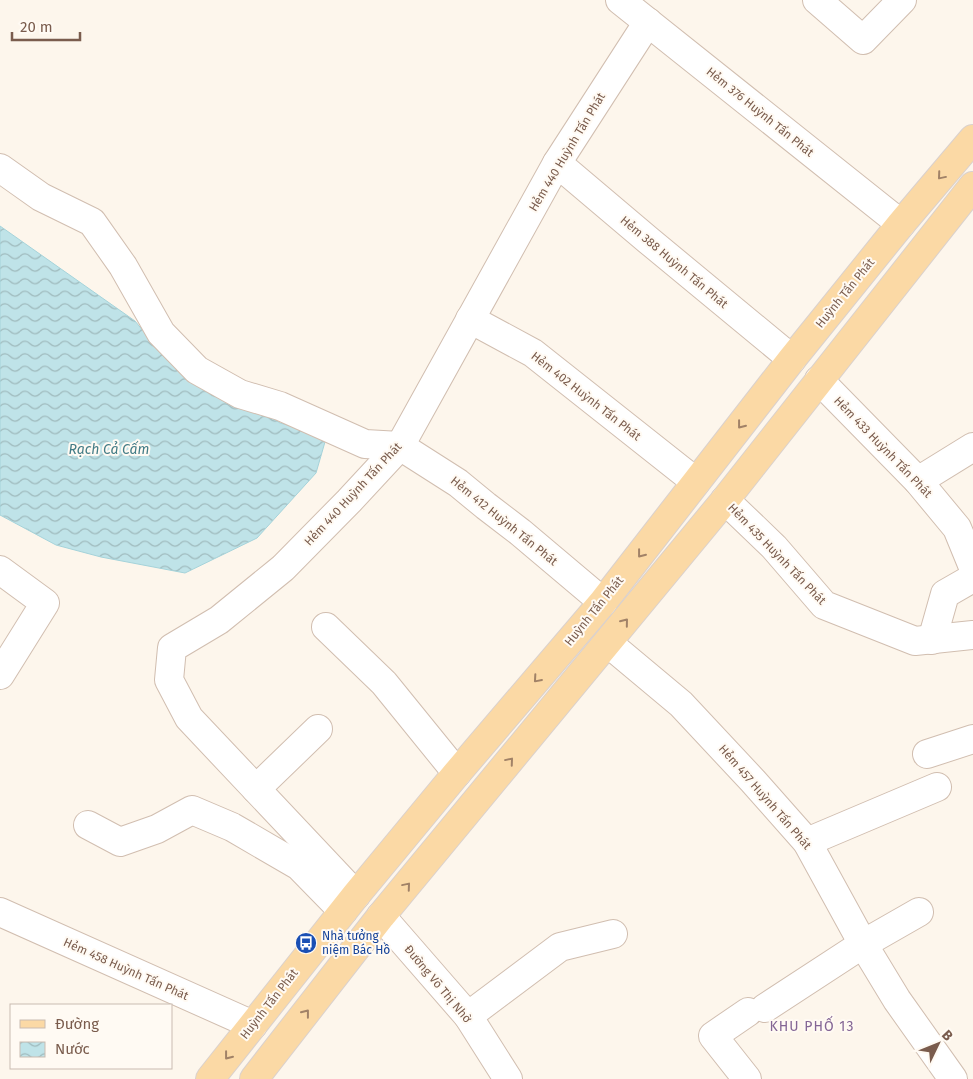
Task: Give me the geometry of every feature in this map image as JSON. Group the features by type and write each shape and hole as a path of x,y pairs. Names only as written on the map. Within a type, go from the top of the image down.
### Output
{"main road":[{"name":"Huỳnh Tấn Phát","path":"210,1079 349,903 603,602 792,359 901,224 973,139"},
{"path":"254,1079 381,916 725,500 973,186"},
{"path":"759,402 785,423"},
{"path":"349,903 381,916"},
{"path":"253,1025 282,1043"}],"street":[{"name":"Hẻm 376 Huỳnh Tấn Phát","path":"620,0 901,224"},
{"path":"817,0 863,40 902,0"},
{"name":"Hẻm 440 Huỳnh Tấn Phát","path":"349,903 256,790 189,718 169,680 172,648 219,620 283,568 349,502 400,446 557,163 648,22"},
{"name":"Hẻm 388 Huỳnh Tấn Phát","path":"557,163 792,359"},
{"path":"0,168 41,197 92,222 123,266 161,333 197,370 240,394 280,406 365,444 400,446"},
{"name":"Hẻm 402 Huỳnh Tấn Phát","path":"470,319 534,353 696,482"},
{"name":"Hẻm 433 Huỳnh Tấn Phát","path":"819,380 918,481 965,525 973,567"},
{"name":"Hẻm 412 Huỳnh Tấn Phát","path":"400,446 458,483 603,602"},
{"path":"918,481 973,447"},
{"name":"Hẻm 435 Huỳnh Tấn Phát","path":"725,500 774,547 824,605 914,641 973,636"},
{"path":"0,570 45,603 0,676"},
{"path":"932,640 945,594 973,578"},
{"path":"326,627 384,683 457,773"},
{"name":"Hẻm 457 Huỳnh Tấn Phát","path":"608,642 681,704 807,842 863,944 897,1000 954,1079"},
{"path":"256,790 318,729"},
{"path":"927,754 973,739"},
{"path":"807,842 937,787"},
{"path":"88,825 120,842 157,829 192,810 232,827 299,866 349,903"},
{"name":"Hẻm 458 Huỳnh Tấn Phát","path":"0,912 253,1025"},
{"path":"747,1079 714,1036 863,944 919,912"},
{"name":"Đường Võ Thị Nhờ","path":"381,916 468,1016 508,1079"},
{"path":"468,1016 560,947 613,934"}],"water":[{"name":"Rạch Cả Cấm","path":"0,226 135,321 168,361 215,384 280,423 327,435 316,473 257,538 185,573 101,557 56,545 0,515"}],"place":[{"name":"Nhà tưởng niệm Bác Hồ","path":"306,943"}],"district":[{"name":"KHU PHỐ 13","path":"812,1026"}]}
